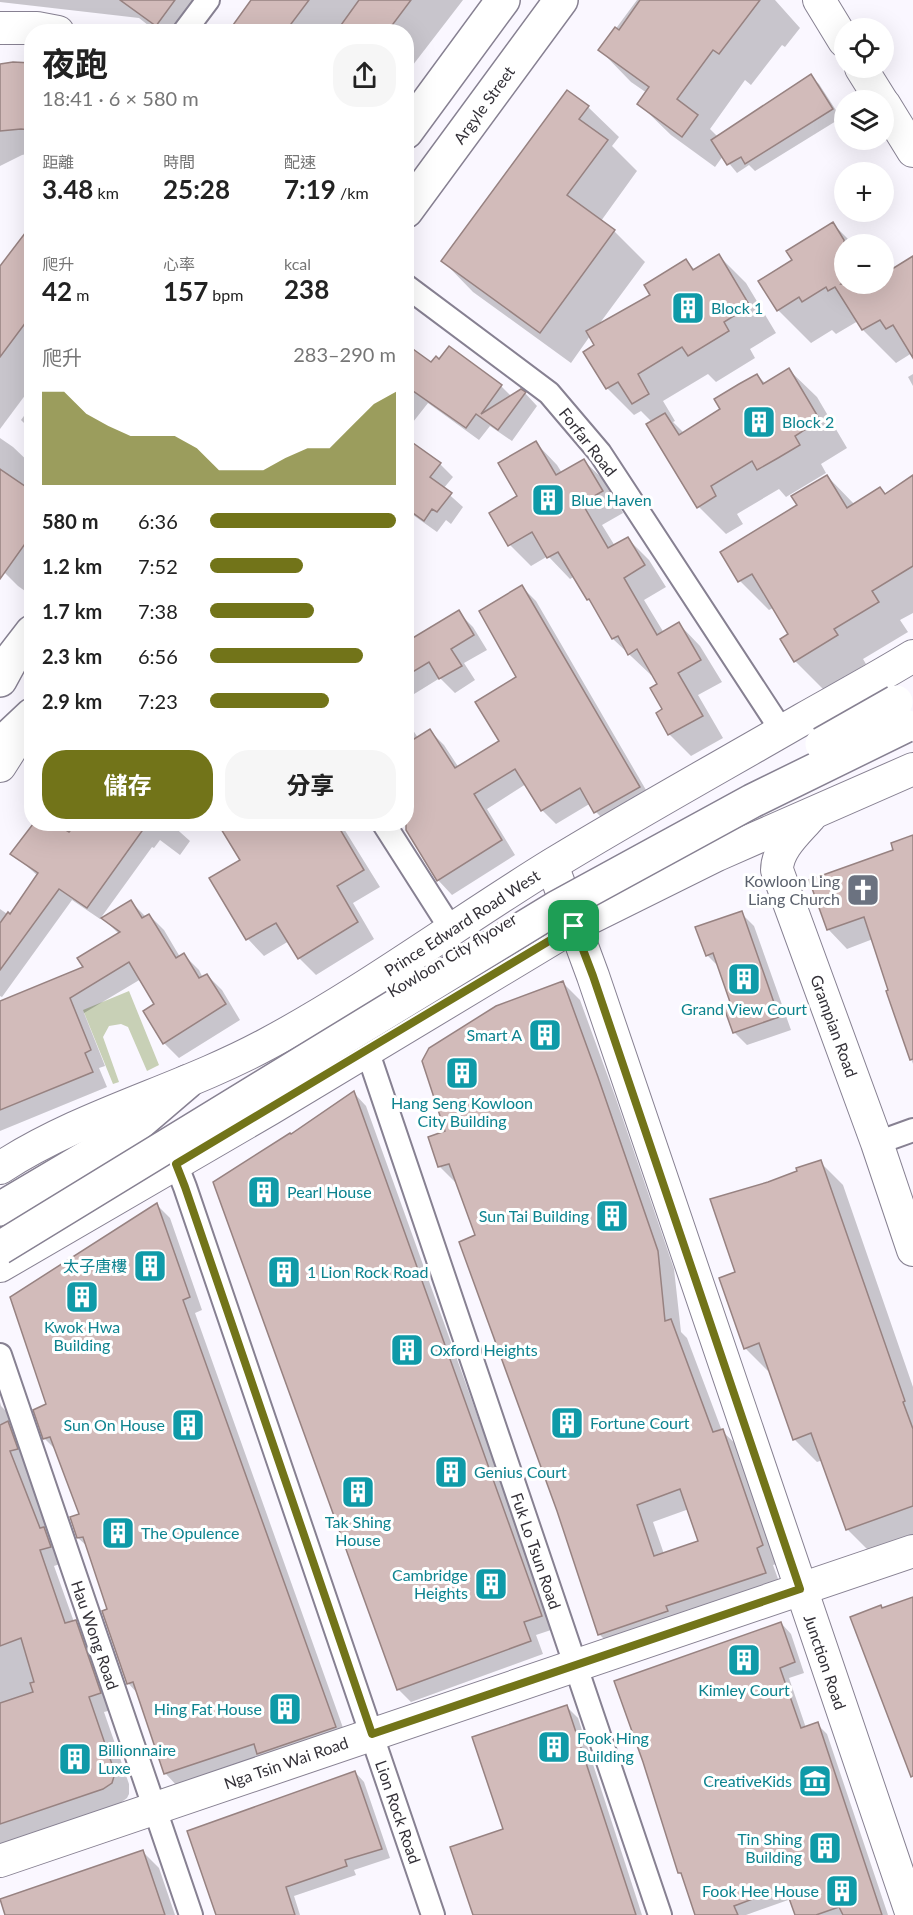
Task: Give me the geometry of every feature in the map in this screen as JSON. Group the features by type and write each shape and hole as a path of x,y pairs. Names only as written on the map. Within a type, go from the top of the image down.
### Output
{"main road":[{"path":"414,121 503,0"},
{"name":"Argyle Street","path":"414,200 561,0"},
{"path":"819,0 834,25"},
{"path":"0,28 24,28"},
{"path":"894,121 913,151"},
{"name":"Prince Edward Road West","path":"0,1168 33,1146 114,1109 187,1082 267,1044 350,995 552,865 911,657"},
{"name":"Kowloon City flyover","path":"0,1232 548,897 913,692"},
{"path":"0,745 24,723"},
{"name":"Kowloon City flyover","path":"0,1248 556,908 752,801 913,723"},
{"path":"0,766 24,728"},
{"path":"0,1266 176,1164 574,926 717,855 913,769"},
{"name":"Grampian Road","path":"816,812 785,846 777,862 777,870 877,1143 913,1250"},
{"name":"Junction Road","path":"552,865 593,976 912,1915"},
{"path":"0,1209 125,1135 187,1082"},
{"name":"Nga Tsin Wai Road","path":"0,1861 913,1551"}],"street":[{"path":"190,24 208,0"},
{"name":"Forfar Road","path":"414,291 549,393 600,453 782,731"},
{"path":"388,831 451,929"},
{"name":"Fuk Lo Tsun Road","path":"368,1050 660,1915"},
{"path":"877,1143 913,1130"},
{"name":"Lion Rock Road","path":"176,1164 433,1915"},
{"name":"Hau Wong Road","path":"0,1355 190,1915"}],"green space":[{"path":"129,991 159,1065 147,1071 128,1027 121,1024 109,1026 103,1037 119,1082 113,1084 83,1010"}],"building":[{"path":"120,0 175,0 157,24 153,24"},
{"path":"251,0 309,0 291,24 234,24"},
{"path":"359,0 411,0 393,24 342,24"},
{"path":"640,0 760,0 719,54 713,50 677,99 698,115 682,137 637,104 649,87 598,50 615,27 619,30"},
{"path":"24,63 24,129 0,131 0,64"},
{"path":"811,74 833,109 745,164 741,157 727,165 711,140"},
{"path":"567,90 589,106 579,119 608,140 567,195 615,230 540,333 441,261"},
{"path":"833,222 840,234 834,234 834,288 828,291 826,287 802,302 799,297 777,311 758,281 792,260 786,251"},
{"path":"24,234 24,325 0,357 0,266"},
{"path":"719,254 750,306 724,322 729,331 688,356 682,347 638,374 649,394 632,404 618,382 606,389 583,352 594,345 586,331 650,295 644,285 686,259 693,270"},
{"path":"913,256 913,358 893,325 886,329 880,320 862,330 839,294 894,294 894,268"},
{"path":"449,346 502,385 481,414 521,389 526,392 498,430 476,414 466,428 414,392 414,350 431,362 436,356 439,359"},
{"name":"Block 2","path":"789,368 820,420 795,436 800,445 757,470 752,461 711,486 716,496 697,508 646,424 665,413 679,435 720,409 714,399 757,374 763,384"},
{"path":"536,441 556,475 584,459 603,491 582,503 608,548 628,537 645,565 624,578 657,635 679,622 701,660 678,673 703,716 668,735 656,713 662,709 650,688 657,684 637,649 628,655 618,636 612,639 558,552 547,558 532,532 508,546 489,513 517,496 498,463"},
{"path":"414,444 441,463 430,477 452,493 437,512 432,509 424,521 414,514"},
{"path":"0,469 24,486 24,545 0,579"},
{"path":"827,475 847,508 880,487 885,494 913,475 913,566 872,591 879,602 834,629 838,635 794,662 780,639 788,634 752,574 738,582 720,552 797,505 791,496"},
{"path":"522,585 640,787 594,813 580,788 541,811 515,769 474,794 502,840 437,881 407,831 414,831 414,739 430,729 455,768 499,741 475,702 516,677 479,611"},
{"path":"459,610 474,635 451,649 462,666 439,679 429,662 414,671 414,637"},
{"path":"28,831 142,831 87,908 59,889 0,970 0,923 8,912 10,914 38,873 10,854"},
{"path":"222,831 341,831 364,870 337,886 358,922 298,959 276,923 246,940 209,878 240,860"},
{"path":"913,835 913,1059 910,1060 864,917 827,930 809,880 893,850 891,843"},
{"path":"131,900 142,918 149,914 176,958 184,953 199,978 207,974 226,1004 163,1044 143,1011 154,1004 129,962 70,998 91,1050 85,1053 93,1072 0,1110 0,1001 83,967 77,958 120,932 101,918"},
{"name":"Grand View Court","path":"742,911 779,1017 733,1033 723,1005 730,1002 713,953 706,956 695,927"},
{"path":"563,981 658,1251 665,1321 671,1319 713,1432 723,1429 763,1545 757,1548 766,1573 666,1606 668,1611 598,1635 557,1511 459,1242 475,1235 449,1164 438,1167 428,1137 445,1131 422,1061 429,1048 496,1006","holes":["680,1489 698,1541 654,1556 637,1505"]},
{"path":"354,1091 542,1616 524,1622 531,1641 397,1690 213,1182 291,1134"},
{"path":"821,1160 913,1429 913,1506 846,1530 811,1433 793,1440 759,1343 744,1349 719,1278 735,1272 710,1199 768,1182 797,1171 796,1168"},
{"path":"157,1203 190,1297 183,1300 336,1727 257,1754 254,1744 164,1774 133,1682 127,1684 102,1611 107,1609 83,1537 77,1538 70,1517 79,1514 50,1437 43,1439 33,1410 46,1404 10,1297"},
{"path":"8,1421 18,1449 10,1451 40,1528 44,1527 51,1547 40,1550 65,1623 76,1620 101,1693 89,1697 115,1773 112,1783 103,1789 0,1824 0,1703 33,1692 30,1683 34,1682 21,1638 0,1646 0,1425"},
{"path":"913,1597 913,1776 911,1777 850,1617 881,1605 882,1608"},
{"path":"781,1622 795,1662 780,1668 801,1728 818,1722 882,1915 843,1915 839,1907 816,1915 795,1915 785,1887 734,1906 738,1915 695,1915 681,1873 678,1873 643,1762 614,1681"},
{"path":"567,1705 636,1915 473,1915 450,1847 503,1829 472,1737"},
{"path":"355,1771 382,1849 345,1860 347,1866 286,1887 295,1915 216,1915 187,1831"},
{"path":"143,1850 165,1915 5,1915 0,1899"}],"place":[{"name":"Block 1","path":"688,308"},
{"name":"Block 2","path":"759,422"},
{"name":"Blue Haven","path":"548,500"},
{"name":"Kowloon Ling Liang Church","path":"863,890"},
{"name":"Grand View Court","path":"744,979"},
{"name":"Smart A","path":"545,1035"},
{"name":"Hang Seng Kowloon City Building","path":"462,1073"},
{"name":"Pearl House","path":"264,1192"},
{"name":"Sun Tai Building","path":"612,1216"},
{"name":"太子唐樓","path":"150,1266"},
{"name":"1 Lion Rock Road","path":"284,1272"},
{"name":"Kwok Hwa Building","path":"82,1297"},
{"name":"Oxford Heights","path":"407,1350"},
{"name":"Fortune Court","path":"567,1423"},
{"name":"Sun On House","path":"188,1425"},
{"name":"Genius Court","path":"451,1472"},
{"name":"Tak Shing House","path":"358,1492"},
{"name":"The Opulence","path":"118,1533"},
{"name":"Cambridge Heights","path":"491,1584"},
{"name":"Kimley Court","path":"744,1660"},
{"name":"Hing Fat House","path":"285,1709"},
{"name":"Fook Hing Building","path":"554,1747"},
{"name":"Billionnaire Luxe","path":"75,1759"},
{"name":"CreativeKids","path":"815,1781"},
{"name":"Tin Shing Building","path":"825,1848"},
{"name":"Fook Hee House","path":"842,1891"}],"route":[{"path":"574,926 593,976 800,1589 372,1734 176,1164 574,926"}]}
